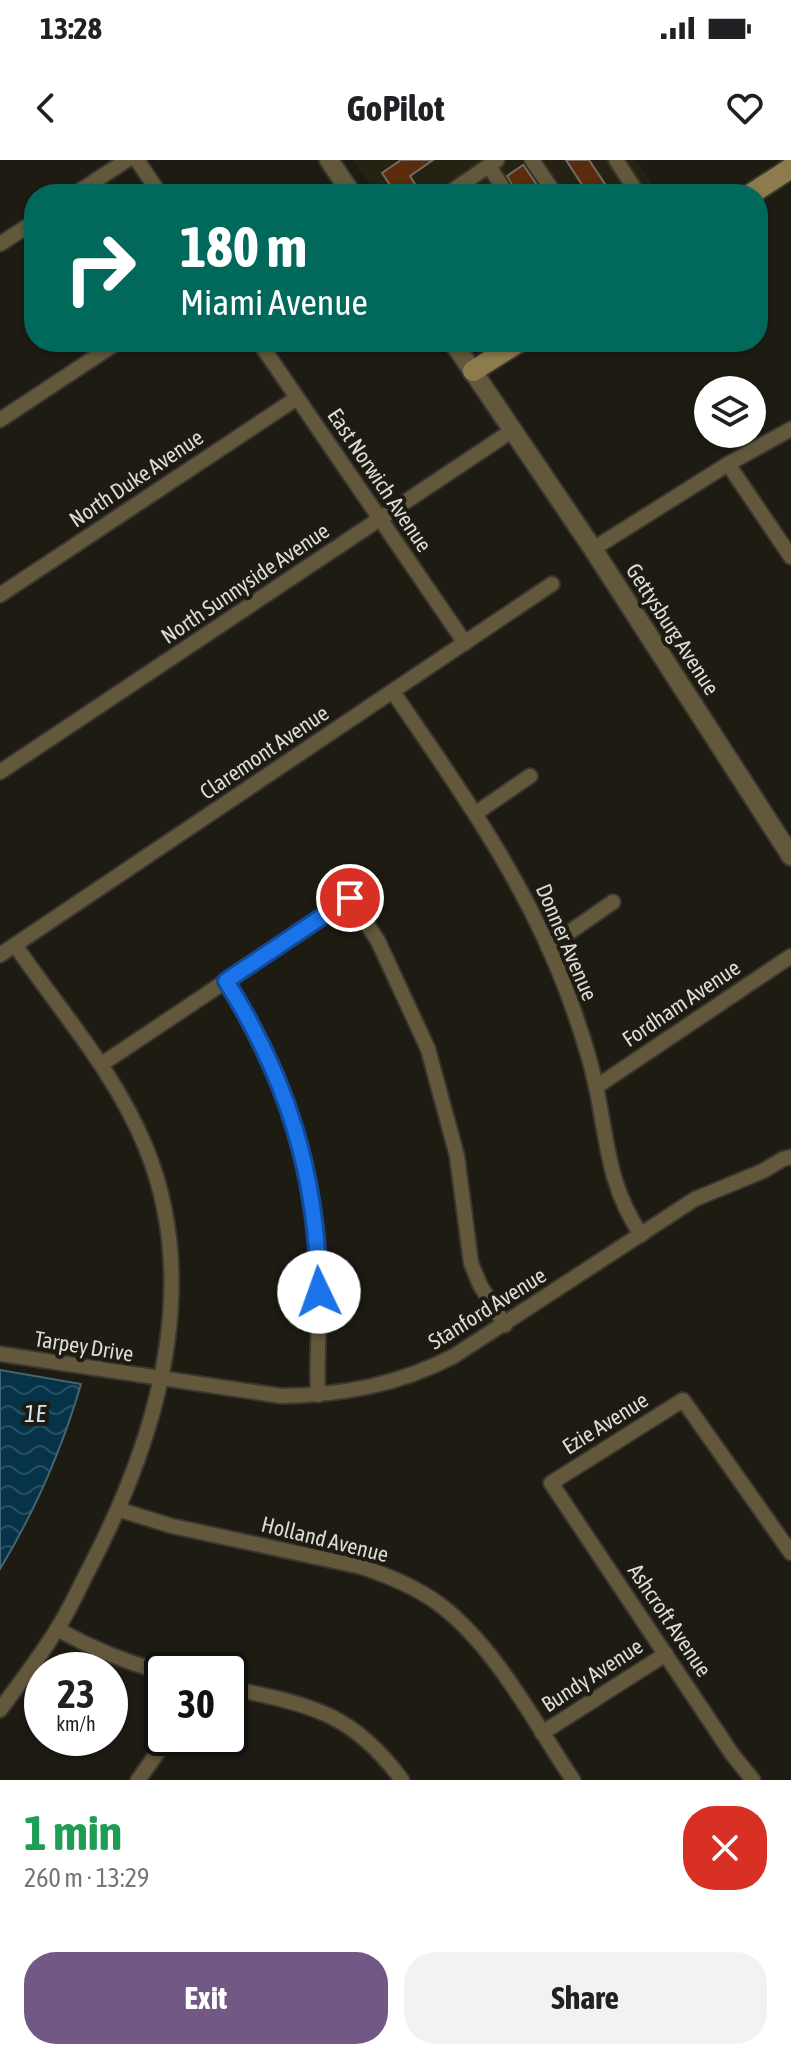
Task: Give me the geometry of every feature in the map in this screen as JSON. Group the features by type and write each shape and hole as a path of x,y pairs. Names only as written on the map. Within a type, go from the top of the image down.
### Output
{"main road":[{"path":"764,184 790,164"},
{"path":"473,371 503,352"}],"street":[{"path":"90,184 127,160"},
{"path":"137,160 153,184"},
{"path":"329,160 345,184"},
{"path":"532,160 548,184"},
{"path":"616,160 632,184"},
{"path":"462,184 493,163 502,184"},
{"path":"0,244 24,228"},
{"path":"0,420 103,352"},
{"name":"East Norwich Avenue","path":"266,352 465,643"},
{"name":"Gettysburg Avenue","path":"460,352 593,549 791,856"},
{"name":"North Duke Avenue","path":"0,595 297,398"},
{"path":"593,549 728,464 791,429"},
{"name":"North Sunnyside Avenue","path":"0,772 513,430"},
{"path":"728,464 791,557"},
{"name":"Claremont Avenue","path":"0,955 552,584"},
{"name":"Donner Avenue","path":"393,692 476,813 514,877 548,947 581,1033 596,1087 614,1183 641,1235"},
{"path":"476,813 530,776"},
{"path":"102,1064 350,898 378,941 428,1049 457,1156 471,1263 485,1295 505,1325"},
{"path":"548,947 613,902"},
{"path":"0,1710 57,1629 120,1510 162,1380 172,1318 171,1253 162,1198 147,1150 127,1105 102,1064 15,945"},
{"name":"Fordham Avenue","path":"596,1087 791,956"},
{"path":"226,981 255,1026 280,1081 297,1130 319,1266 318,1395"},
{"name":"Stanford Avenue","path":"162,1380 281,1396 362,1390 414,1375 454,1356 505,1325 695,1199 791,1157"},
{"name":"Tarpey Drive","path":"0,1354 162,1380"},
{"name":"Ezie Avenue","path":"551,1483 683,1400 791,1553"},
{"name":"Ashcroft Avenue","path":"551,1483 732,1754 753,1780"},
{"name":"Holland Avenue","path":"120,1510 172,1526 362,1567 437,1602 477,1639 573,1780"},
{"path":"57,1629 87,1646 144,1667"},
{"name":"Bundy Avenue","path":"542,1733 666,1654"},
{"path":"248,1692 302,1703 331,1715 357,1731 380,1752 402,1780"},
{"path":"138,1780 155,1756"}],"shaded area":[{"path":"353,160 636,160 652,184 370,184"}],"water":[{"name":"1E","path":"0,1370 81,1384 46,1479 0,1569"}],"building":[{"path":"401,160 433,160 410,176 415,184 389,184 382,173"},
{"path":"566,160 589,160 605,184 582,184"},
{"path":"523,165 536,184 511,184 507,176"}],"route":[{"path":"319,1292 314,1222 297,1130 280,1081 255,1026 226,981 350,898"}]}
